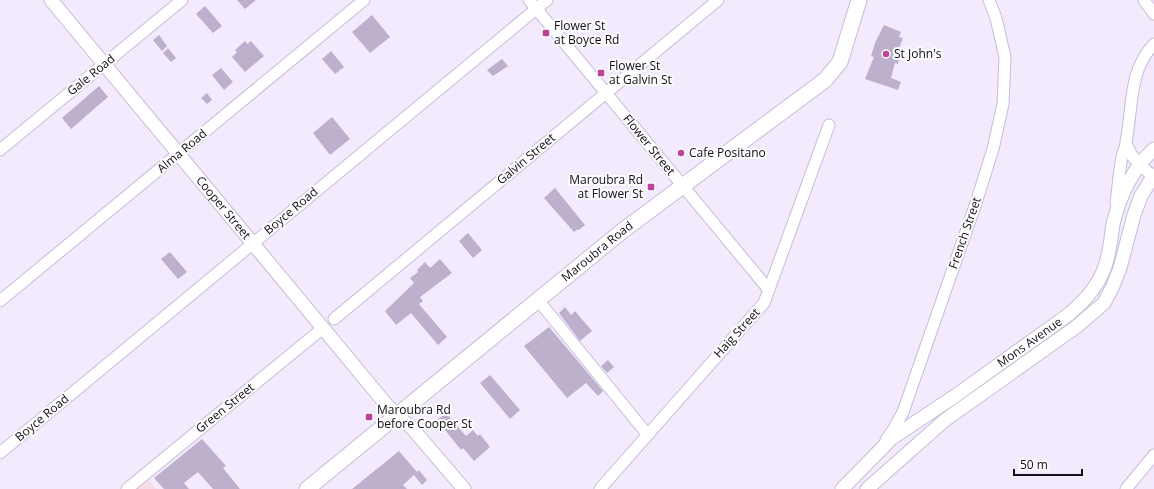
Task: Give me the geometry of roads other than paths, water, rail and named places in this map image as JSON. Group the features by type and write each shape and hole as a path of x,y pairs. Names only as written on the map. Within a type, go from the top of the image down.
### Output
{"main road":[{"name":"Maroubra Road","path":"308,489 396,415 621,232 834,72 844,53 859,0"}],"street":[{"name":"Cooper Street","path":"52,0 396,415"},
{"name":"Gale Road","path":"0,150 182,0"},
{"name":"Alma Road","path":"0,301 364,0"},
{"name":"Boyce Road","path":"0,453 252,243 532,4 547,0"},
{"name":"Galvin Street","path":"334,319 718,0"},
{"name":"French Street","path":"874,455 893,430 902,412 993,149 1003,104 1005,57 996,18 989,0"},
{"path":"1144,0 1154,14"},
{"name":"Flower Street","path":"532,4 768,290"},
{"path":"1114,223 1132,90 1142,58 1154,44"},
{"name":"Haig Street","path":"600,489 764,303 829,125"},
{"path":"1126,143 1128,151 1153,176"},
{"name":"Mons Avenue","path":"842,489 874,455 897,434 955,396 1068,315 1085,301 1098,283 1106,264 1114,223 1125,188 1140,164 1154,149"},
{"name":"Mons Avenue","path":"867,489 945,420 1076,327 1104,303 1120,268 1134,215 1141,196 1153,176"},
{"path":"538,300 647,434"},
{"name":"Green Street","path":"127,489 323,328"},
{"path":"396,415 412,428 464,489"},
{"path":"1126,489 1154,456"}],"place":[{"name":"Flower St at Boyce Rd","path":"546,33"},
{"name":"St John's","path":"886,54"},
{"name":"Flower St at Galvin St","path":"601,73"},
{"name":"Cafe Positano","path":"681,153"},
{"name":"Maroubra Rd at Flower St","path":"651,187"},
{"name":"Maroubra Rd before Cooper St","path":"369,417"}]}
